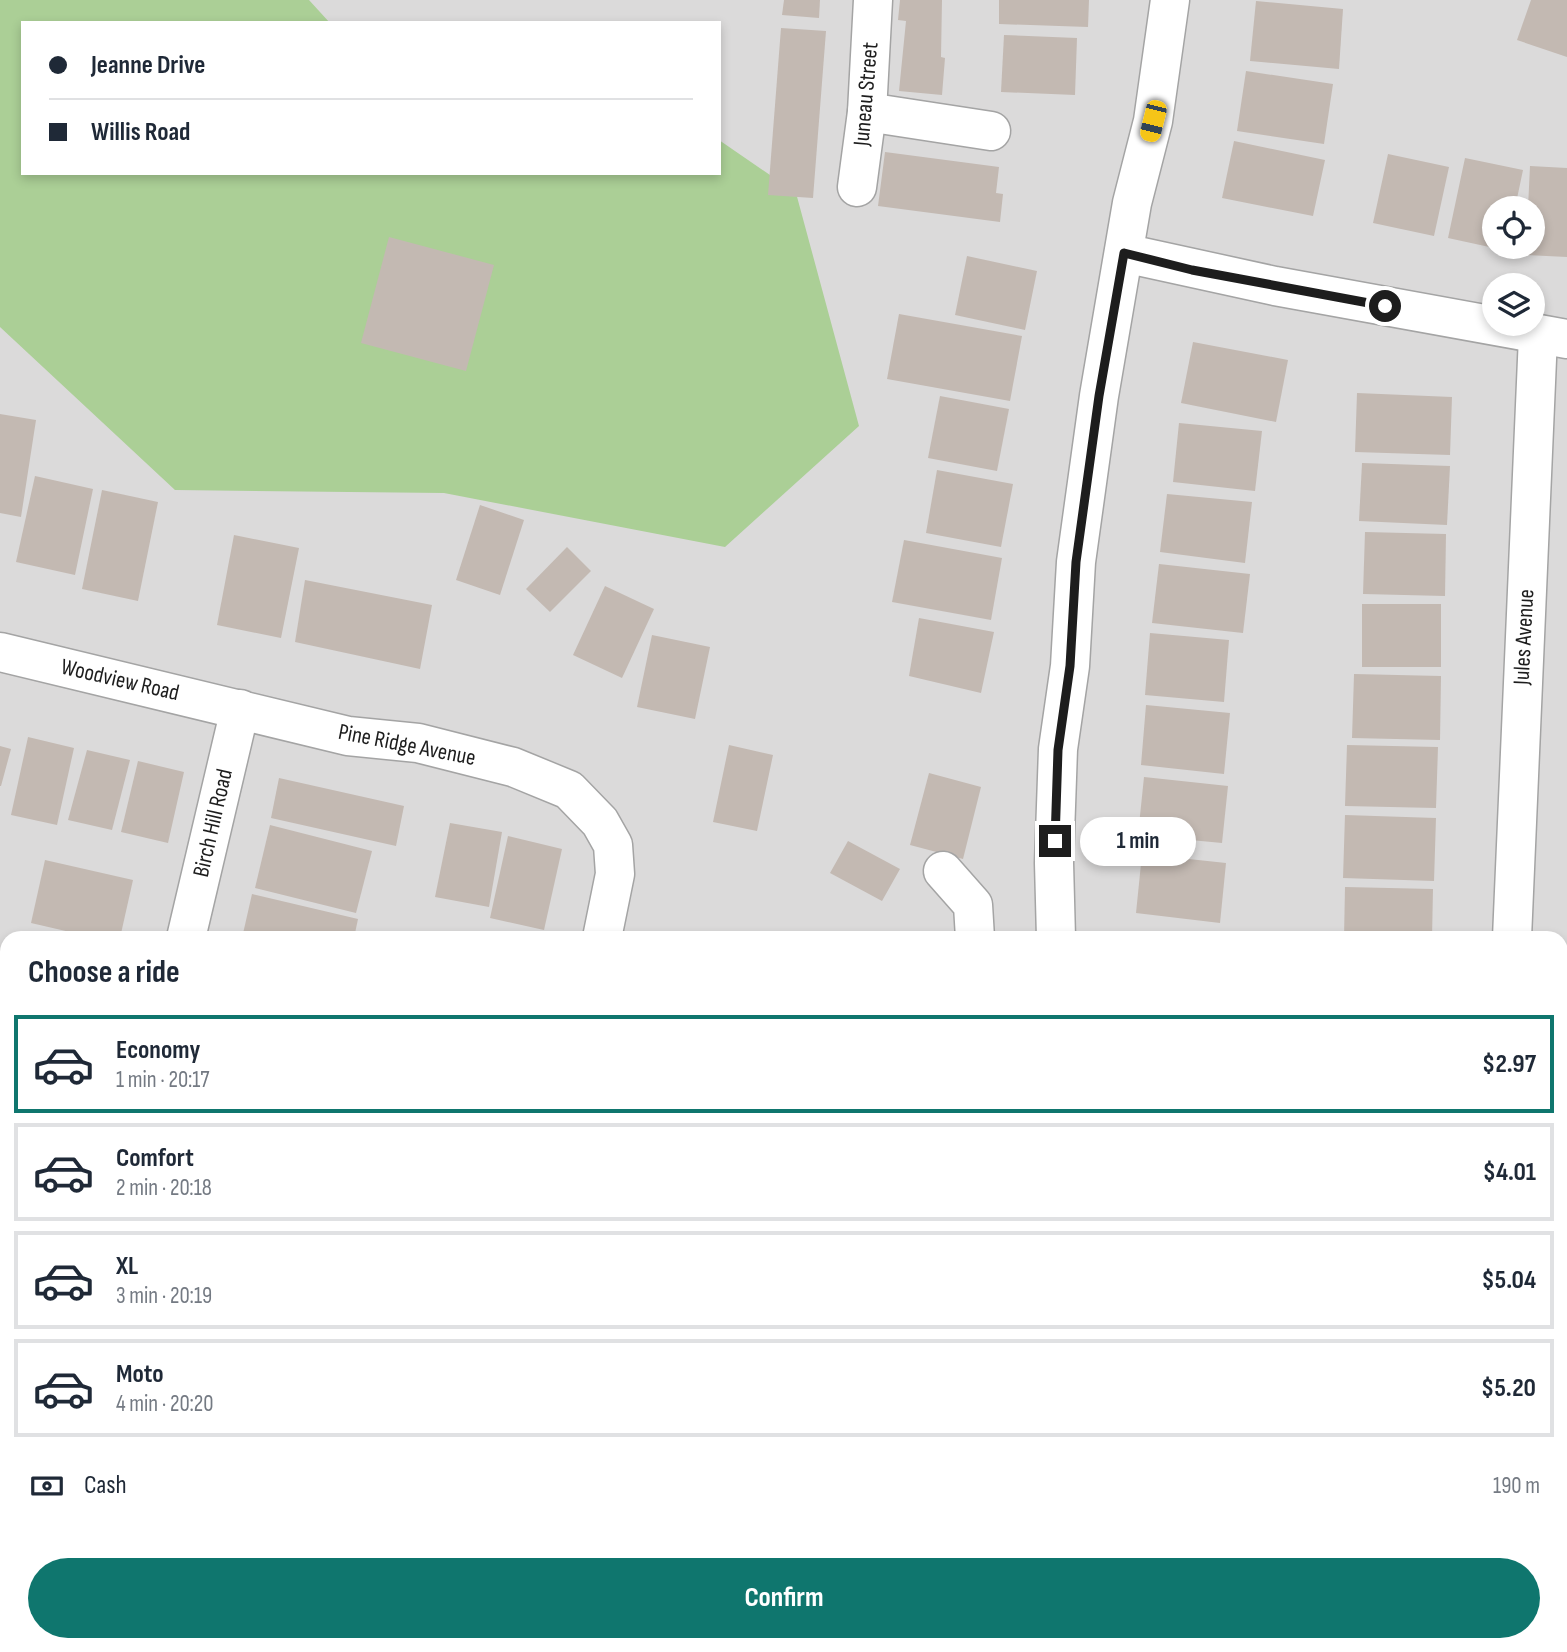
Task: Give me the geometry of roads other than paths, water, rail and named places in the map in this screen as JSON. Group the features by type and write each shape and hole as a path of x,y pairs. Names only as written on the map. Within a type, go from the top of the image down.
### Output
{"street":[{"name":"Juneau Street","path":"856,187 867,112 873,0"},
{"path":"1056,931 1054,863 1058,750 1070,666 1076,562 1099,396 1132,203 1153,121 1170,0"},
{"path":"867,112 991,131"},
{"path":"1124,253 1192,270 1553,337"},
{"name":"Jules Avenue","path":"1512,931 1553,337"},
{"name":"Woodview Road","path":"0,652 240,709"},
{"name":"Pine Ridge Avenue","path":"240,709 348,736 418,743 513,767 569,790 600,822 613,845 615,874 603,931"},
{"name":"Birch Hill Road","path":"188,931 240,709"},
{"path":"943,871 973,905 975,931"}]}
